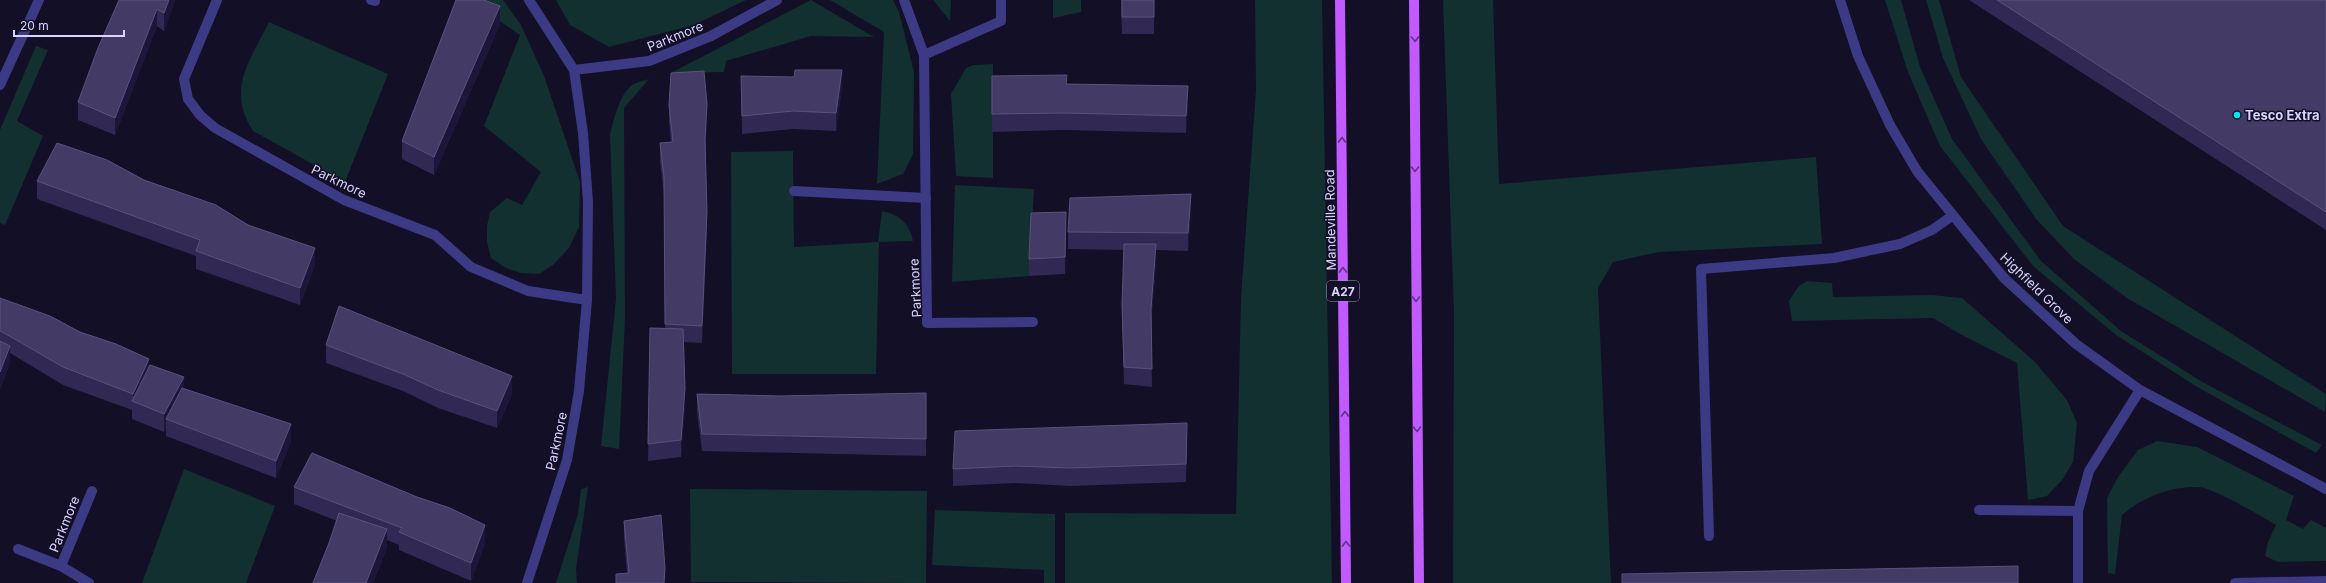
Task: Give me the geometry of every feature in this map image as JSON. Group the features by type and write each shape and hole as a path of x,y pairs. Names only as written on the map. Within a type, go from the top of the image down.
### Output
{"main road":[{"name":"Mandeville Road","path":"1340,0 1346,583"},
{"path":"1414,0 1419,583"}],"street":[{"path":"0,85 39,0"},
{"name":"Parkmore","path":"217,0 184,79 188,99 200,116 215,128 344,200 435,235 470,267 528,291 587,300"},
{"name":"Parkmore","path":"527,583 567,460 579,391 587,300 588,202 583,133 574,70 529,0"},
{"name":"Parkmore","path":"574,70 649,61 711,36 777,0"},
{"name":"Parkmore","path":"904,0 924,55 927,323 1033,322"},
{"path":"924,55 1001,21 1001,0"},
{"name":"Highfield Grove","path":"1840,0 1858,56 1890,125 1917,171 1952,216 2004,278 2076,344 2140,390 2326,490"},
{"path":"794,191 926,198"},
{"path":"1709,536 1701,269 1834,258 1900,244 1932,230 1952,216"},
{"path":"2078,583 2078,511 2089,470 2140,390"},
{"name":"Parkmore","path":"61,566 92,491"},
{"path":"1979,510 2078,511"},
{"name":"Parkmore","path":"18,549 61,566 89,583"},
{"path":"2235,583 2326,581"}],"green space":[{"path":"457,0 503,0 521,25 544,76 580,182 579,227 569,248 553,265 539,274 521,273 506,268 491,258 487,242 487,226 490,212 507,198 522,205 541,172 484,126 520,35 501,22"},
{"path":"556,0 746,0 694,25 609,47 570,25"},
{"path":"811,0 874,37 811,36 726,61 724,72 671,73"},
{"path":"830,0 893,0 899,12 914,72 913,154 903,174 877,184 884,32"},
{"path":"933,0 951,0 950,21"},
{"path":"1053,0 1081,0 1081,12 1053,18"},
{"path":"1255,0 1322,0 1332,583 1065,583 1065,513 1236,514 1241,298 1256,90"},
{"path":"1443,0 1493,0 1499,184 1816,157 1822,244 1659,252 1613,262 1598,288 1611,583 1453,583 1454,314"},
{"path":"1885,0 1901,0 1920,67 1952,139 2041,261 2121,331 2204,383 2322,445 2316,453 2199,388 2116,335 2033,266 1940,146 1908,72"},
{"path":"1926,0 1939,0 1961,77 2063,226 2326,394 2325,412 2127,298 2074,259 2036,219 1981,139 1943,58"},
{"path":"269,22 388,74 345,182 253,131 245,116 241,102 241,88 244,75 248,63"},
{"path":"36,46 48,50 17,121 43,136 5,225 0,223 0,130"},
{"path":"993,64 993,178 956,176 951,94 966,68 973,65"},
{"path":"649,79 624,108 625,319 619,449 601,446 616,299 610,135 618,107 625,93 634,84"},
{"path":"793,151 794,247 878,242 882,211 898,217 909,229 913,241 879,242 876,374 732,374 731,152"},
{"path":"955,185 1034,189 1029,276 952,282"},
{"path":"1807,281 1832,283 1833,297 1932,295 1962,298 2035,362 2067,400 2077,423 2073,462 2063,479 2047,496 2028,500 2017,363 1960,334 1933,318 1792,321 1789,301 1798,287"},
{"path":"2157,441 2197,447 2294,496 2286,520 2303,529 2311,520 2326,528 2326,561 2278,562 2265,556 2268,542 2276,525 2237,503 2205,488 2188,487 2167,491 2148,498 2122,515 2115,574 2108,573 2107,498 2118,477 2138,450"},
{"path":"184,469 275,506 246,583 142,583"},
{"path":"588,487 576,569 577,583 556,583 578,514 581,489"},
{"path":"690,489 927,491 926,583 691,582"},
{"path":"935,510 1055,514 1055,583 1044,583 1044,570 932,565"}],"building":[{"path":"119,0 169,0 164,13 157,9 115,118 78,102 98,48"},
{"path":"456,0 484,0 500,6 434,157 402,141"},
{"path":"1122,0 1154,0 1154,17 1122,17"},
{"name":"Tesco Extra","path":"1997,0 2326,0 2326,212"},
{"path":"795,70 842,70 836,113 793,111 742,116 741,76 794,77"},
{"path":"704,71 707,104 705,139 707,212 702,326 665,324 664,177 660,143 673,142 669,105 671,73"},
{"path":"1067,75 1066,84 1188,86 1186,116 1065,113 992,114 992,76"},
{"path":"57,143 107,160 144,180 216,205 248,225 315,248 300,288 196,251 200,240 37,181"},
{"path":"1191,194 1188,233 1068,232 1070,198"},
{"path":"1066,212 1065,257 1029,259 1031,213"},
{"path":"1124,244 1156,244 1151,309 1152,369 1124,367 1122,304"},
{"path":"0,298 50,316 80,332 116,344 149,359 133,394 63,367 0,331"},
{"path":"339,306 512,376 497,411 438,390 403,374 326,345"},
{"path":"650,328 683,329 685,388 681,440 648,444"},
{"path":"0,341 10,346 0,372"},
{"path":"150,365 184,377 164,414 132,401"},
{"path":"182,388 291,424 276,461 166,419"},
{"path":"926,393 926,439 702,434 697,394 780,396"},
{"path":"1187,423 1186,464 1070,468 1015,466 953,469 955,431"},
{"path":"312,453 417,497 450,508 485,525 471,563 399,532 402,528 294,487"},
{"path":"339,513 387,529 366,583 313,583"},
{"path":"661,515 665,568 664,583 616,583 616,574 629,573 624,521"},
{"path":"2018,566 2018,583 1622,583 1622,574"}],"place":[{"name":"Tesco Extra","path":"2237,115"}]}
